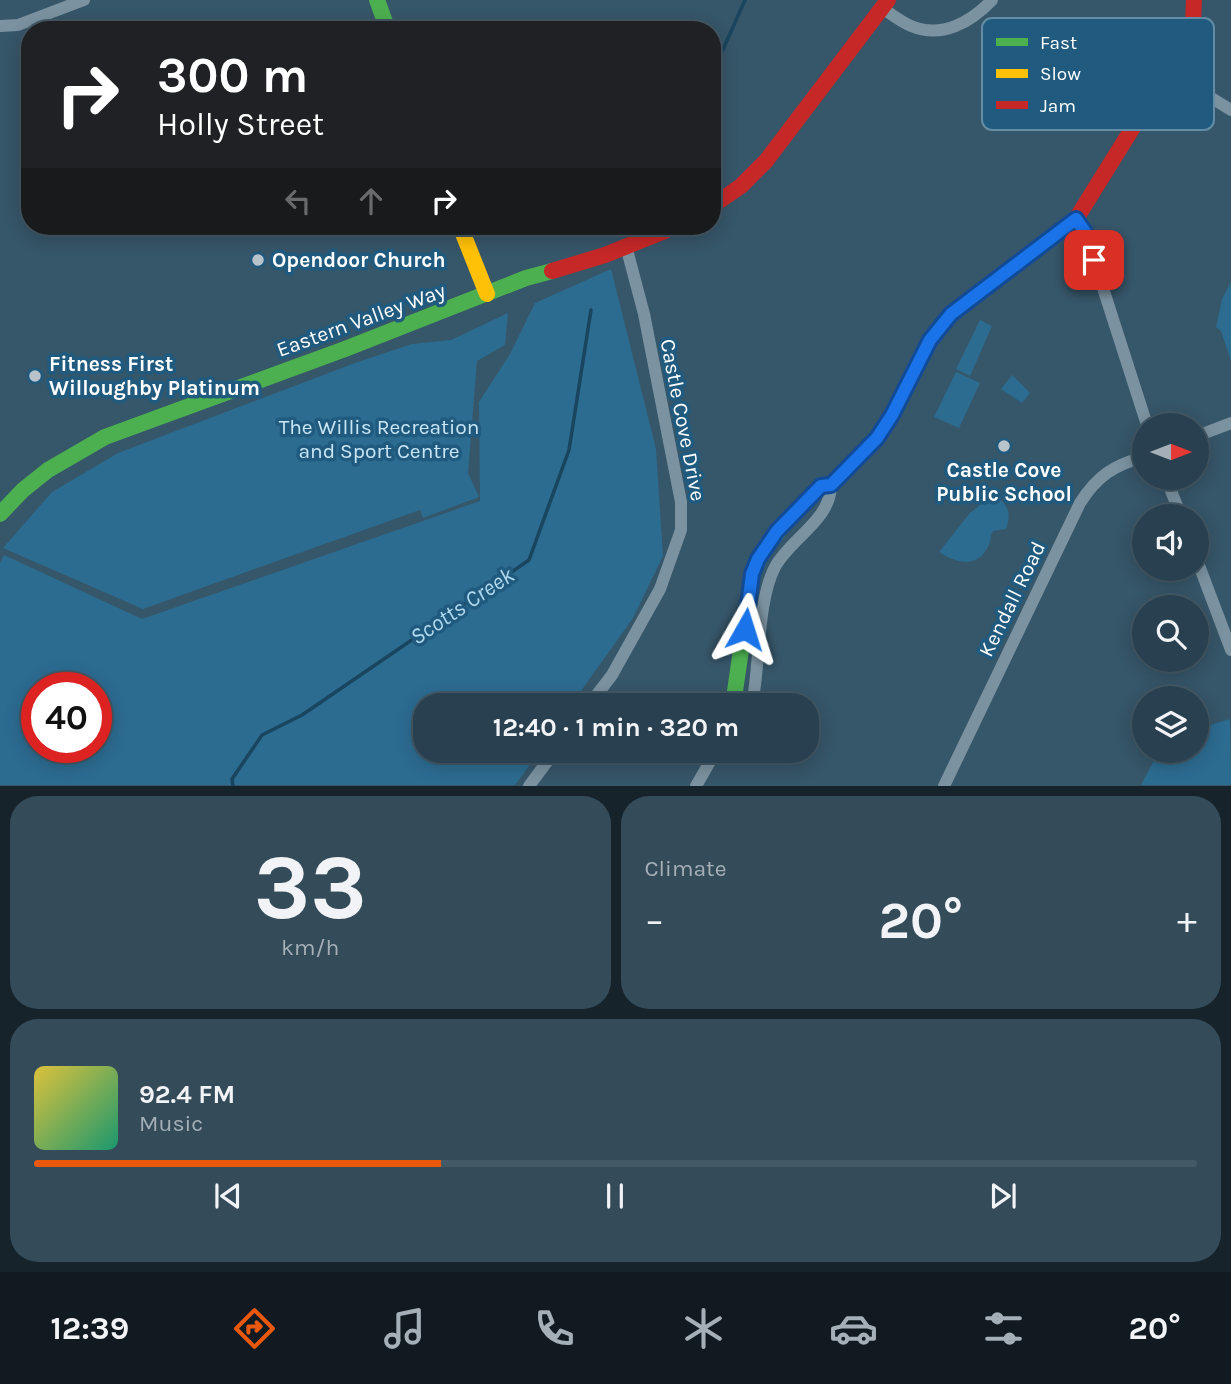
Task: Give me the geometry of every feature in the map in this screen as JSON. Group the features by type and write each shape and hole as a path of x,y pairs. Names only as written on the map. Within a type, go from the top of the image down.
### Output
{"main road":[{"path":"377,0 385,21"},
{"path":"1192,18 1194,0"},
{"path":"721,200 741,186 766,161 885,4"},
{"path":"735,693 752,574 758,559 777,531 821,486 831,485 877,438 892,415 930,340 951,314 1076,219 1133,130"},
{"path":"464,235 487,294"},
{"name":"Eastern Valley Way","path":"0,514 39,476 82,448 105,437 345,349 526,278 654,235"}],"street":[{"path":"29,21 84,0"},
{"path":"885,4 911,26 940,30 957,27 970,20 992,0"},
{"path":"0,26 21,24"},
{"path":"1214,99 1231,110"},
{"path":"1076,219 1085,232 1143,413"},
{"name":"Castle Cove Drive","path":"598,693 612,675 660,589 681,530 681,502 644,314 626,246"},
{"path":"1209,431 1231,423"},
{"name":"Kendall Road","path":"944,786 1080,503 1091,485 1104,474 1132,460"},
{"path":"753,693 762,624 775,566 813,524 831,498 831,485"},
{"path":"1205,581 1231,650"},
{"path":"529,786 546,763"},
{"path":"696,786 709,763"}],"green space":[{"path":"611,269 656,449 663,556 633,618 580,693 413,693 413,763 531,763 515,785 0,785 0,563 4,555 142,619 480,501 479,402 510,354 535,303"},
{"path":"1231,282 1231,361 1221,331 1216,327 1222,299"},
{"name":"The Willis Recreation and Sport Centre","path":"508,313 505,345 477,361 468,473 479,497 423,518 420,510 143,609 3,548 52,492 118,453 355,363 412,344 451,340"},
{"path":"980,320 992,326 970,376 956,369"},
{"path":"956,372 980,383 959,428 934,417"},
{"path":"1012,375 1030,393 1022,403 1001,389"},
{"path":"993,495 1002,501 1007,509 1008,523 1006,529 993,531 983,554 978,559 965,562 939,552 970,513"},
{"path":"1230,719 1231,785 1141,785 1153,763 1209,763 1209,725"}],"waterway":[{"name":"Scotts Creek","path":"721,54 745,0"},
{"name":"Scotts Creek","path":"233,786 232,779 262,735 302,715 529,560 569,450 591,310"}],"traffic: fast":[{"path":"377,0 385,21"},
{"path":"735,693 752,574 765,549 782,527 822,486 831,485 877,438 892,415 930,340 951,314 1062,230"},
{"path":"0,514 23,490 48,470 105,437 345,349 526,278 552,271"}],"traffic: slow":[{"path":"464,235 487,294"}],"traffic: jam":[{"path":"721,200 741,186 766,161 888,0"},
{"path":"1193,18 1194,0"},
{"path":"1062,230 1076,219 1131,130"},
{"path":"552,271 605,255 655,235"}],"place":[{"name":"Opendoor Church","path":"258,260"},
{"name":"Fitness First Willoughby Platinum","path":"35,376"},
{"name":"Castle Cove Public School","path":"1004,446"}],"route":[{"path":"745,629 752,574 766,544 821,486 831,485 877,438 892,415 930,340 951,314 1076,219 1085,232 1094,260"}]}
